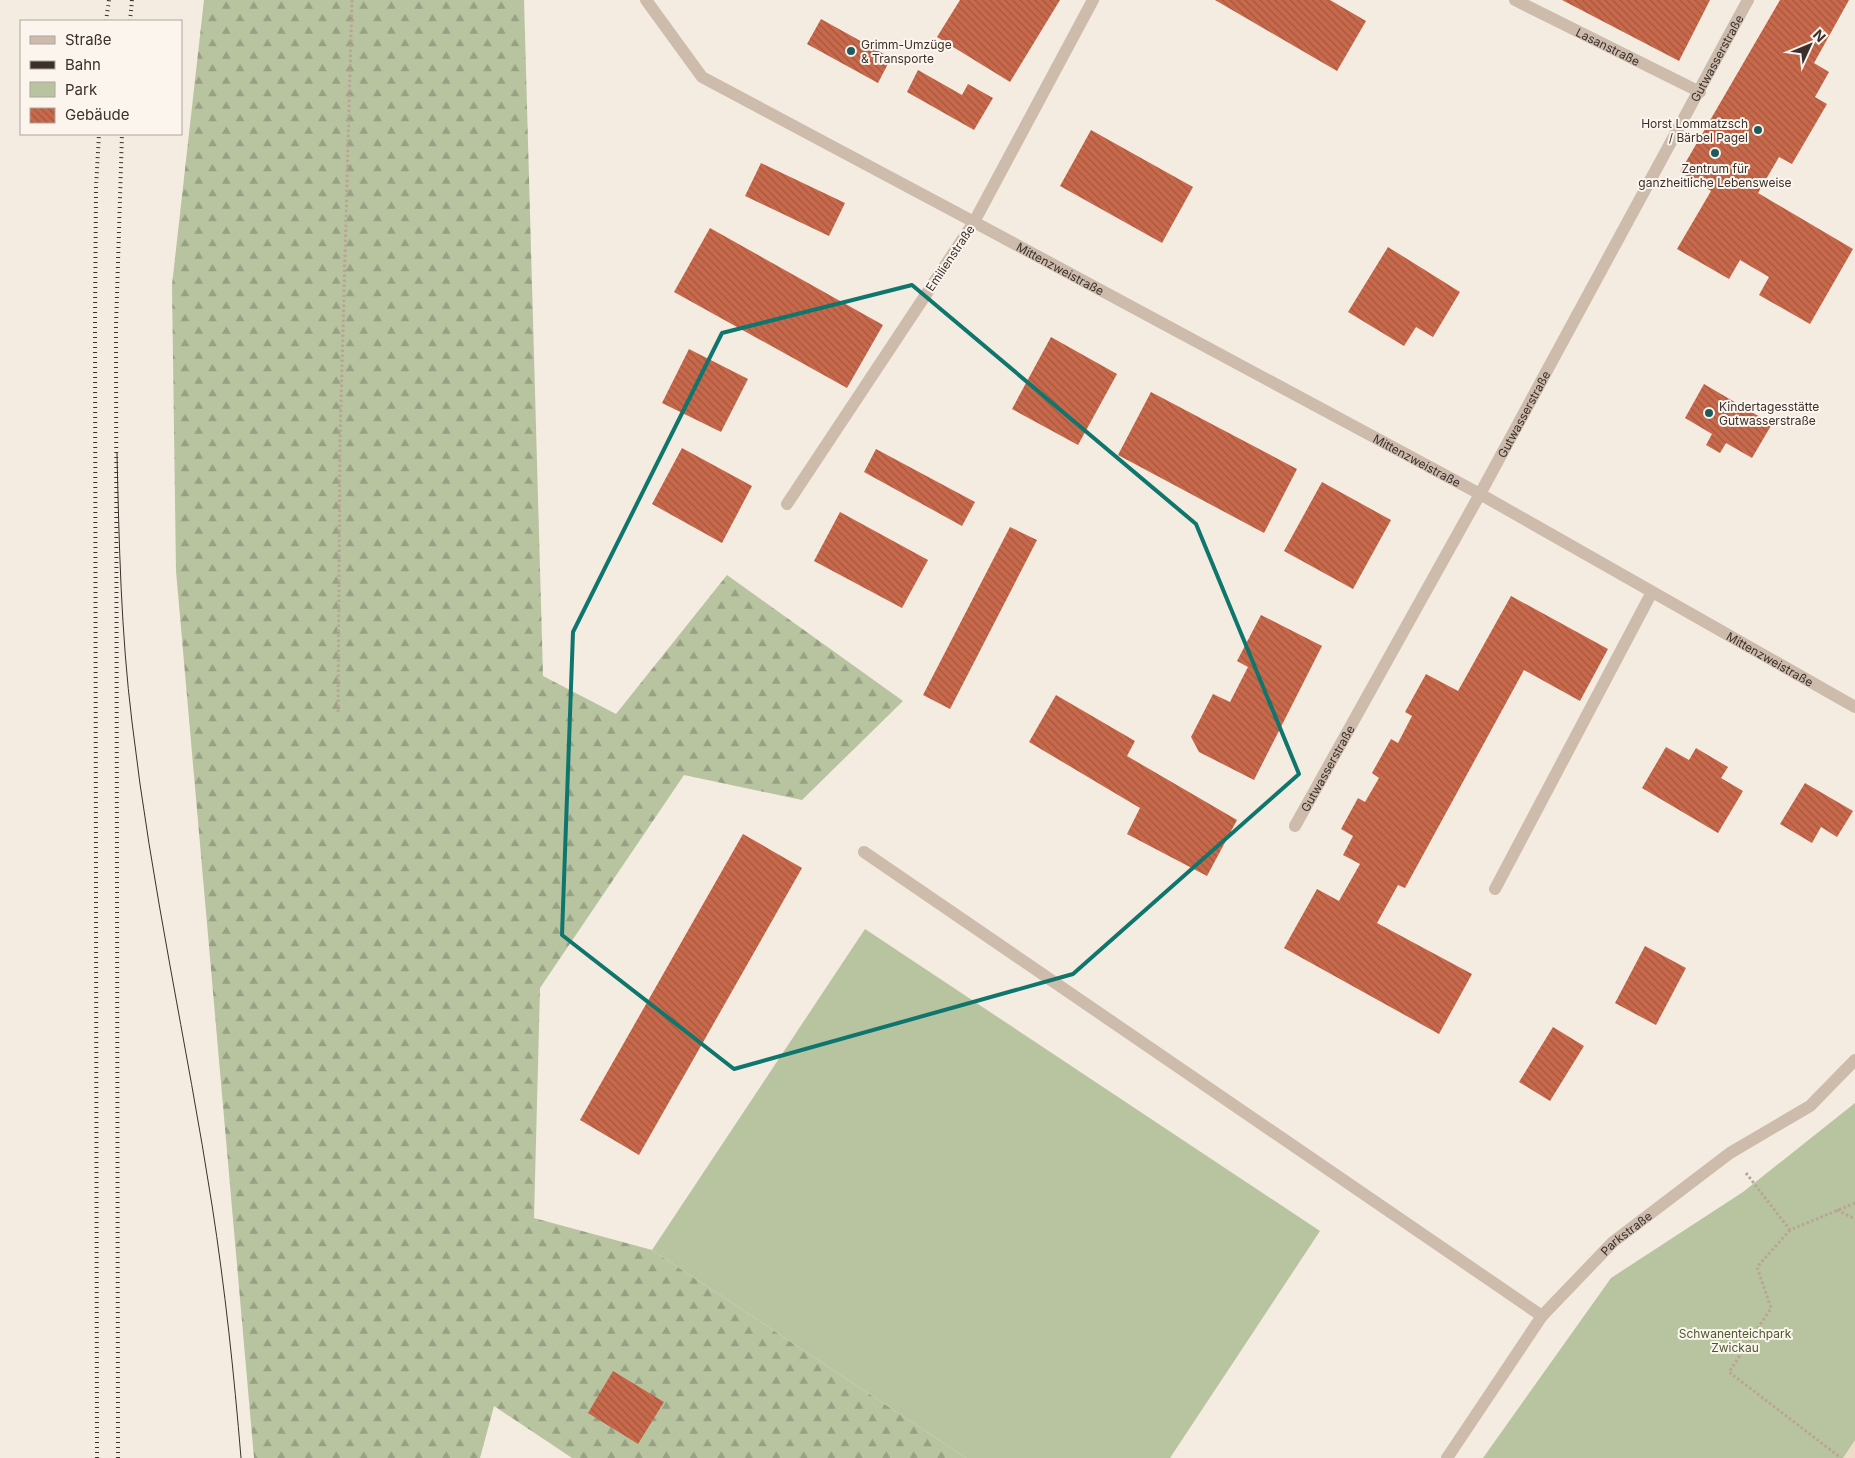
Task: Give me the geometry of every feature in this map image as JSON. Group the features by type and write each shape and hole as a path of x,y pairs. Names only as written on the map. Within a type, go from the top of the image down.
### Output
{"street":[{"name":"Mittenzweistraße","path":"646,0 702,77 1480,494 1855,707"},
{"name":"Emilienstraße","path":"787,504 974,222 1093,0"},
{"name":"Lasanstraße","path":"1515,0 1700,92"},
{"name":"Gutwasserstraße","path":"1295,826 1480,494 1700,92 1748,0"},
{"path":"1495,889 1652,592"},
{"path":"864,852 1542,1316"},
{"name":"Parkstraße","path":"1447,1458 1542,1316 1613,1242 1730,1153 1810,1106 1855,1060"}],"path":[{"path":"338,712 340,440 352,0"},
{"path":"1730,1153 1790,1230"},
{"path":"1841,1458 1729,1372 1771,1308 1757,1268 1790,1230 1855,1203"},
{"path":"1837,1210 1855,1219"}],"highlighted area":[{"path":"912,285 1196,524 1299,774 1073,974 734,1069 562,935 573,632 722,333"}],"green space":[{"path":"204,0 524,0 543,676 616,714 727,575 903,701 802,800 684,775 540,988 534,1218 652,1250 966,1458 572,1458 494,1406 480,1458 254,1458 176,571 172,285"},
{"path":"865,929 1320,1231 1170,1458 966,1458 652,1250"},
{"name":"Schwanenteichpark Zwickau","path":"1855,1103 1855,1458 1483,1458 1611,1278 1743,1192"}],"shaded area":[{"path":"1855,1440 1855,1458 1843,1458"}],"building":[{"path":"960,0 1060,0 1010,82 937,37"},
{"path":"1215,0 1330,0 1366,21 1337,71"},
{"path":"1562,0 1710,0 1679,61"},
{"path":"1780,0 1849,0 1814,63 1829,72 1815,97 1827,104 1792,164 1779,157 1758,193 1853,249 1810,324 1759,295 1769,277 1740,260 1729,279 1677,249 1711,191 1680,172"},
{"path":"821,19 891,58 878,83 807,44"},
{"path":"918,70 962,95 968,84 993,98 974,130 907,92"},
{"path":"1091,130 1193,187 1162,243 1060,186"},
{"path":"761,163 845,203 829,236 745,196"},
{"path":"710,228 883,325 847,388 674,292"},
{"path":"1388,247 1460,292 1433,337 1416,327 1404,346 1348,312"},
{"path":"1051,337 1117,374 1078,445 1012,409"},
{"path":"689,349 748,379 721,432 662,403"},
{"path":"1704,384 1772,424 1752,458 1726,443 1720,453 1706,445 1712,434 1685,418"},
{"path":"1151,392 1297,469 1264,533 1118,455"},
{"path":"682,448 752,486 722,543 652,504"},
{"path":"876,449 975,502 962,526 864,472"},
{"path":"1322,482 1391,520 1353,589 1284,551"},
{"path":"840,512 928,560 902,608 814,561"},
{"path":"1010,527 1037,540 950,709 923,695"},
{"path":"1511,596 1608,649 1580,701 1524,670 1405,888 1398,885 1377,923 1472,974 1439,1034 1284,948 1317,889 1339,901 1360,864 1343,855 1353,836 1341,829 1358,798 1365,802 1379,778 1372,773 1391,739 1398,743 1412,716 1405,712 1426,674 1458,691"},
{"path":"1261,615 1322,646 1254,780 1199,752 1191,737 1213,694 1230,702 1248,667 1237,661"},
{"path":"1056,695 1135,741 1127,756 1237,820 1207,876 1127,834 1140,808 1029,742"},
{"path":"1666,747 1689,760 1696,748 1728,767 1721,778 1743,791 1718,833 1642,788"},
{"path":"1805,783 1853,811 1837,837 1821,827 1812,843 1780,824"},
{"path":"743,834 802,868 639,1155 580,1120"},
{"path":"1645,946 1686,968 1656,1025 1615,1003"},
{"path":"1553,1027 1584,1046 1550,1101 1519,1082"},
{"path":"613,1371 664,1402 638,1444 588,1413"}],"tram line":[{"path":"117,453 123,621 132,722 149,844 217,1237 229,1331 241,1458"}],"railway":[{"path":"106,20 109,0"},
{"path":"130,20 132,0"},
{"path":"97,1458 95,322 96,187 99,135"},
{"path":"118,1458 116,326 122,135"}],"place":[{"name":"Grimm-Umzüge & Transporte","path":"851,51"},
{"name":"Horst Lommatzsch / Bärbel Pagel","path":"1758,130"},
{"name":"Zentrum für ganzheitliche Lebensweise","path":"1715,153"},
{"name":"Kindertagesstätte Gutwasserstraße","path":"1709,413"}]}
